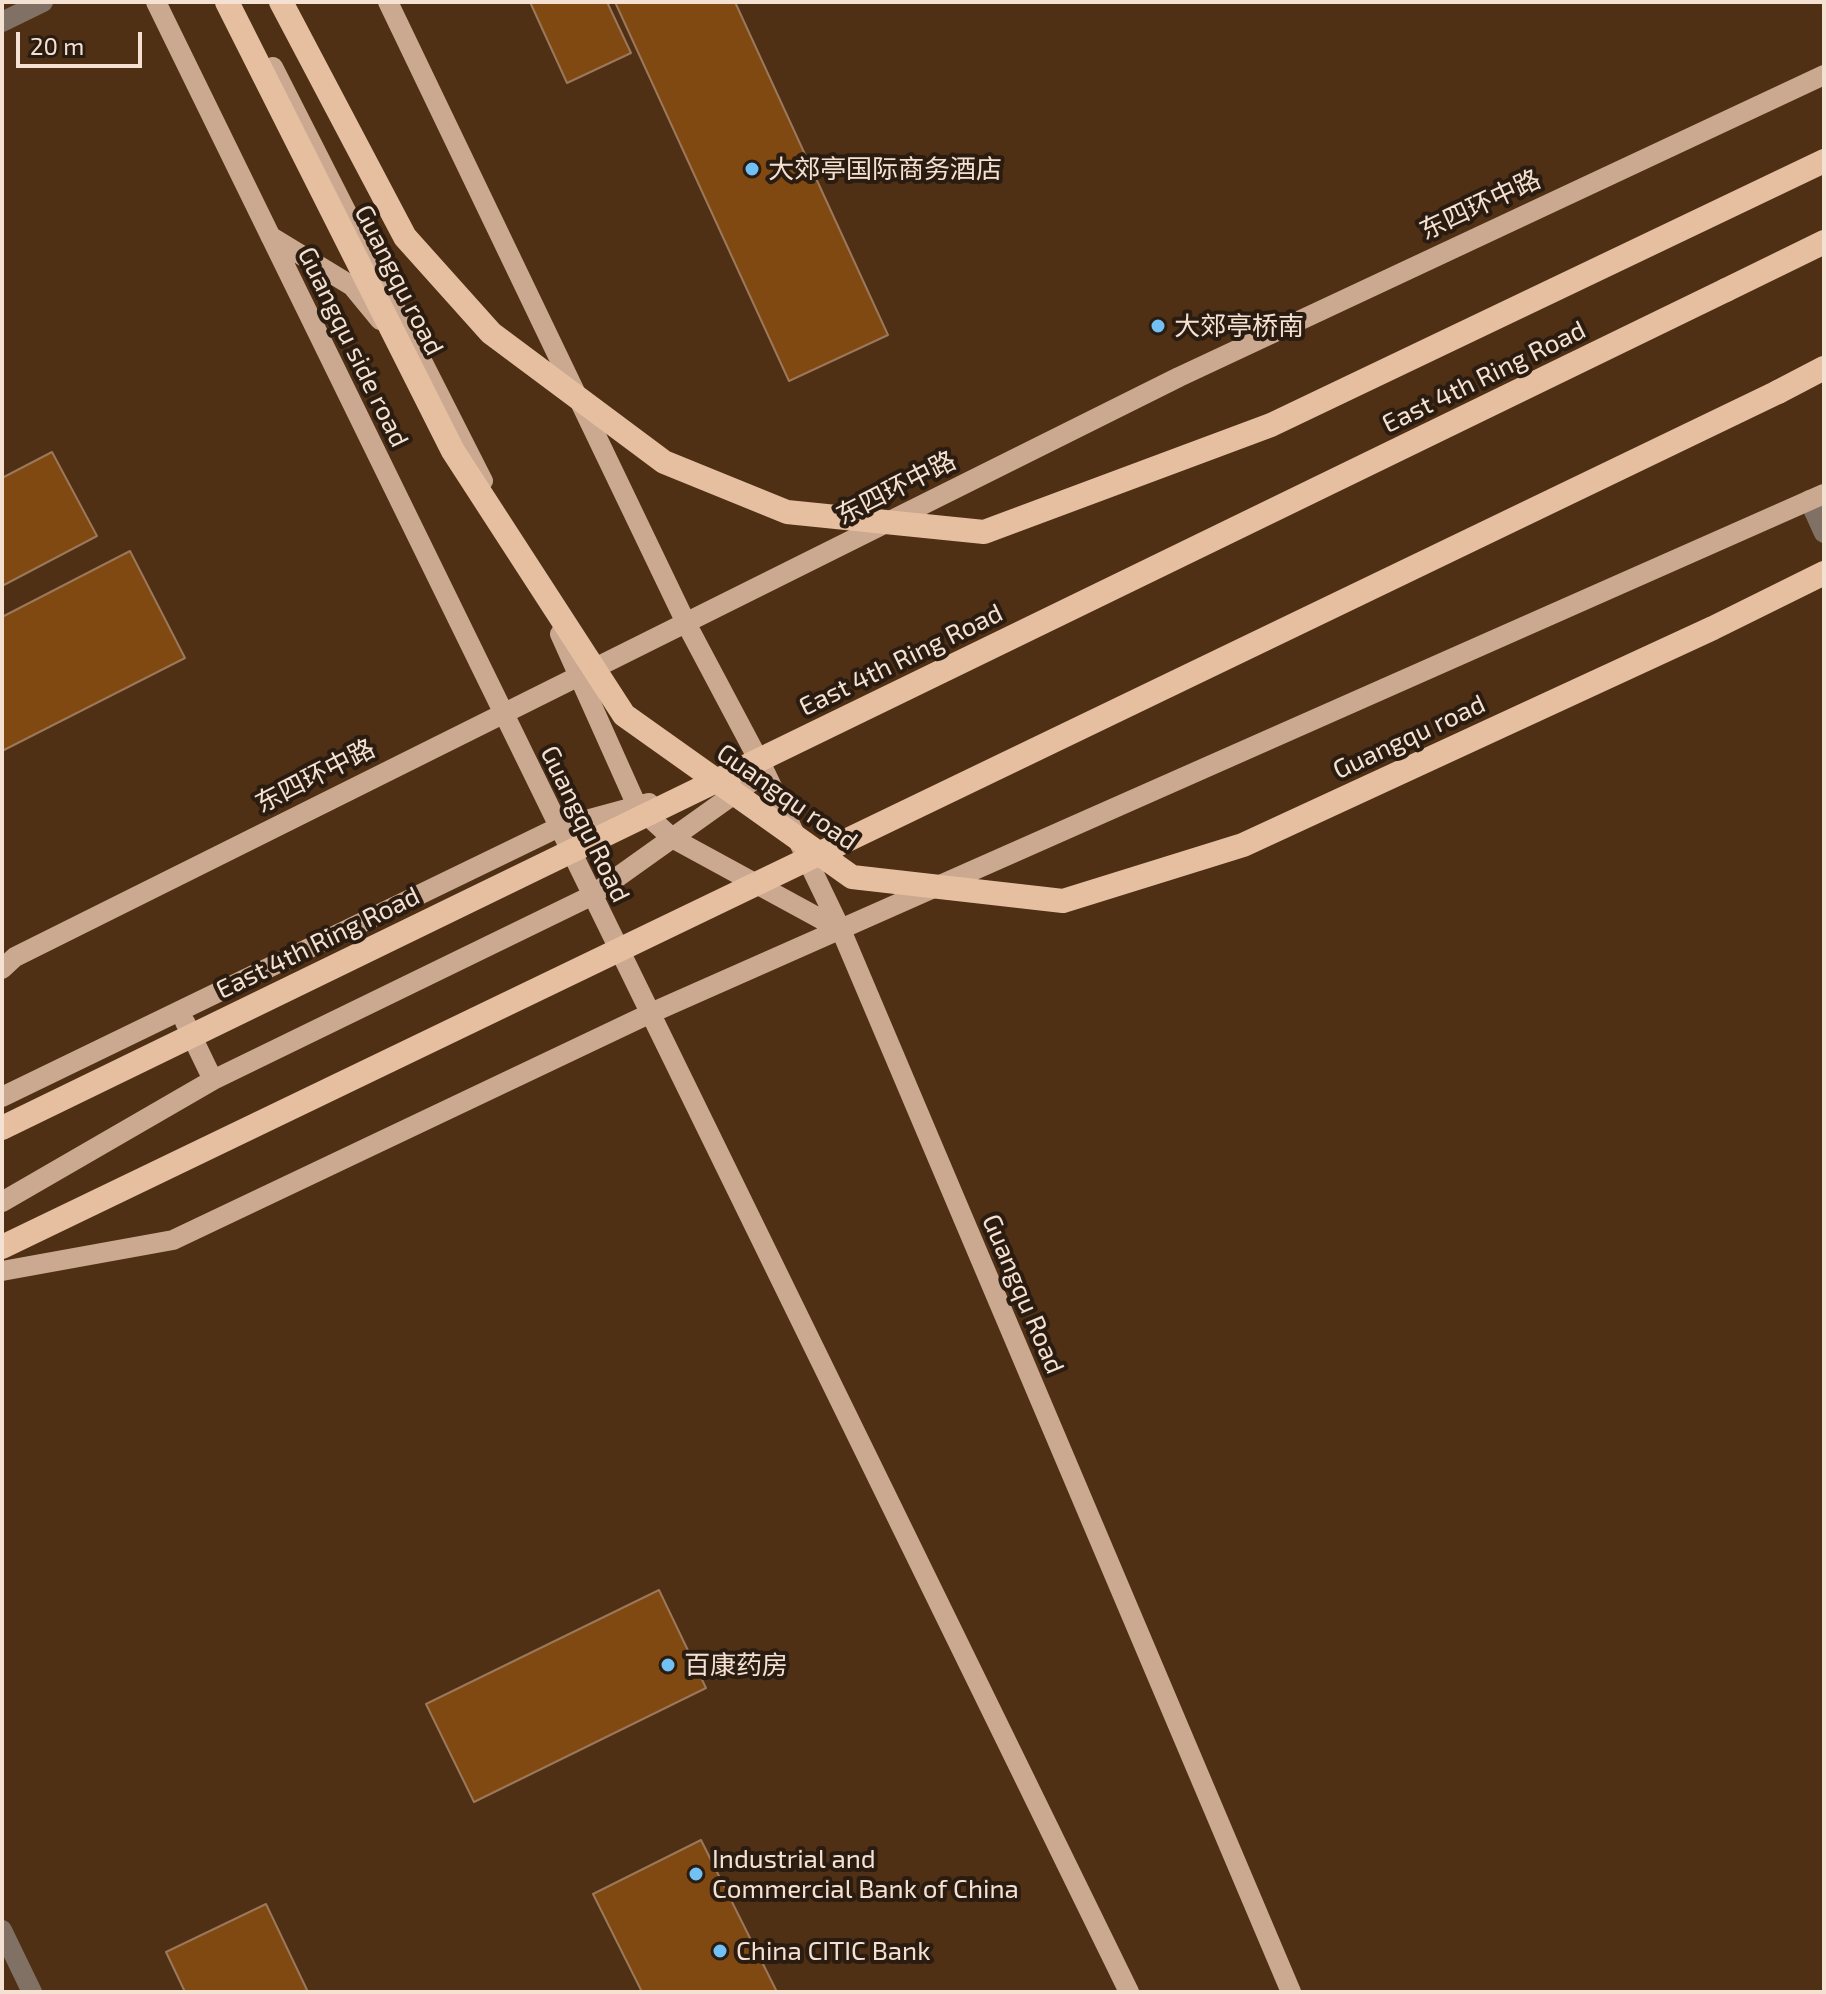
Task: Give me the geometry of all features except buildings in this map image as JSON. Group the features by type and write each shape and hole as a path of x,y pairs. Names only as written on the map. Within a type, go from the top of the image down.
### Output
{"highway":[{"name":"Guangqu road","path":"227,2 453,451 624,715 852,877 1063,901 1243,845 1713,628 1824,573"},
{"name":"Guangqu road","path":"281,2 405,237 491,333 664,462 787,512 802,514 984,532 1271,425 1824,161"},
{"name":"East 4th Ring Road","path":"2,1128 1824,242"},
{"path":"2,1247 1824,368"}],"main road":[{"name":"Guangqu side road","path":"156,2 502,714"},
{"path":"234,2 248,18 582,676 637,806 672,838 841,930"},
{"path":"388,2 687,625"},
{"name":"东四环中路","path":"2,969 15,957 687,625 1179,377 1824,75"},
{"path":"270,236 352,286 441,398"},
{"path":"2,1271 173,1240 651,1013 1816,497"},
{"name":"Guangqu Road","path":"687,625 765,772 841,930 1291,1992"},
{"name":"Guangqu Road","path":"502,714 1129,1992"},
{"path":"2,1097 557,828 765,772"},
{"path":"2,1202 213,1080 591,896 765,772"},
{"path":"179,1011 213,1080"}],"street":[{"path":"2,22 43,2"},
{"path":"1816,497 1824,533"},
{"path":"2,1280 28,1268"},
{"path":"2,1930 32,1992"}],"place":[{"name":"大郊亭国际商务酒店","path":"752,169"},
{"name":"大郊亭桥南","path":"1158,326"},
{"name":"百康药房","path":"668,1665"},
{"name":"Industrial and Commercial Bank of China","path":"696,1874"},
{"name":"China CITIC Bank","path":"720,1951"}]}
